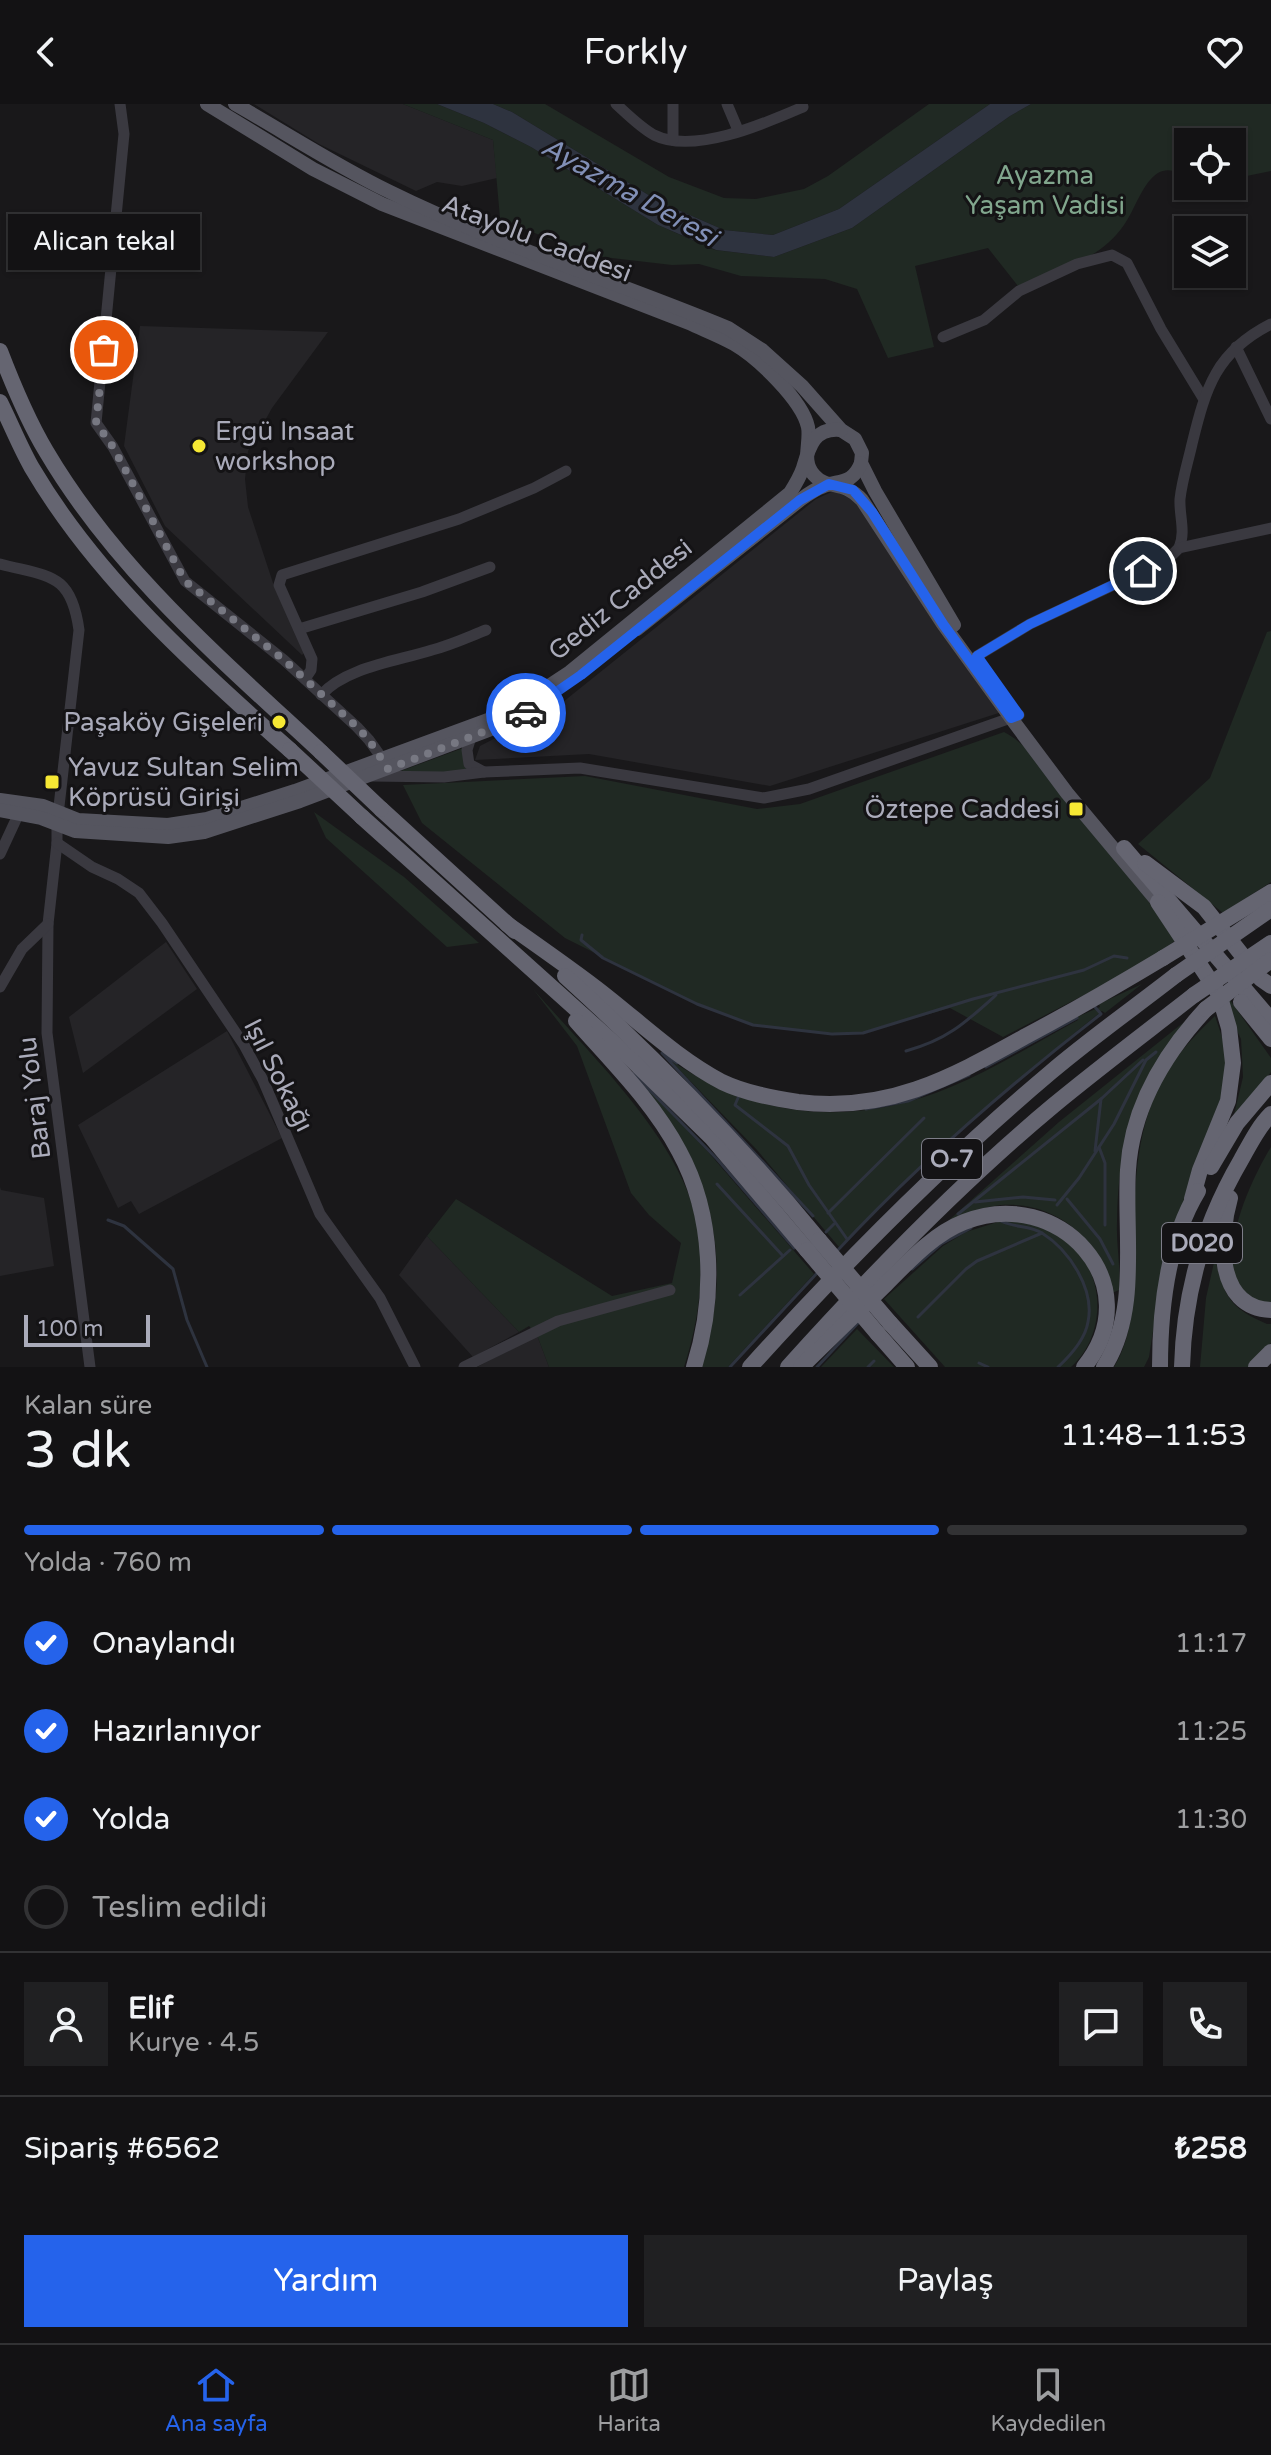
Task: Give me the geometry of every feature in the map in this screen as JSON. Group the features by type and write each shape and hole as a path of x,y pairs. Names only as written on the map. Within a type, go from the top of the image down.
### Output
{"highway":[{"path":"0,351 45,449 76,497 111,544 176,616 381,809 633,1038 735,1143 813,1245"},
{"path":"0,402 32,468 72,527 108,572 167,635 362,817 625,1053 712,1138 813,1245 884,1328 930,1367"},
{"path":"1124,848 1204,907 1261,979 1271,986"},
{"path":"1124,848 1270,1032"},
{"path":"507,924 597,989 688,1062 725,1083 774,1099 847,1105 912,1092 946,1079 1067,1015 1271,892"},
{"path":"1158,902 1270,1032"},
{"path":"1158,902 1219,994 1231,1040 1233,1063 1228,1101 1200,1170 1192,1199"},
{"name":"O-7","path":"750,1367 859,1249 957,1155 1053,1070 1176,975 1271,909"},
{"path":"473,917 582,1028 637,1090 680,1153 701,1210 707,1252 706,1317 694,1367"},
{"name":"O-7","path":"788,1367 894,1253 1053,1105 1194,995 1271,943"},
{"path":"1104,1367 1117,1343 1124,1316 1128,1167 1143,1104 1163,1061 1206,1009 1271,960"},
{"name":"D020","path":"1160,1367 1160,1328 1168,1271 1192,1199 1237,1123 1271,1083"},
{"path":"1271,1114 1257,1131 1232,1188 1221,1245 1223,1262 1235,1290 1255,1307 1271,1310"},
{"name":"D020","path":"1182,1367 1185,1313 1202,1243 1224,1189 1257,1131"},
{"path":"801,1367 913,1258 941,1235 961,1223 1005,1212 1040,1218 1065,1230 1082,1245 1098,1271 1106,1316 1098,1346 1084,1367"},
{"path":"884,1328 907,1367"},
{"path":"1256,1367 1271,1352"}],"main road":[{"name":"Atayolu Caddesi","path":"207,104 313,169 382,204 661,312 735,345 766,369 794,401 807,422 807,452 813,475 829,484 853,490 872,512 943,624 1064,778 1124,848"},
{"name":"Atayolu Caddesi","path":"235,104 390,192 480,232 728,328 762,350 859,445 861,463 882,505 961,635 1067,793 1158,902"},
{"path":"807,452 816,436 832,429 841,430"},
{"name":"Gediz Caddesi","path":"58,818 75,831 168,837 204,832 367,776 386,764 493,718 570,672 790,493 801,473 807,452"},
{"path":"829,484 845,482 853,477 861,463"},
{"name":"Gediz Caddesi","path":"58,818 168,825 207,819 471,737 517,719 581,675 800,500 829,484"},
{"path":"0,800 43,806 58,818"},
{"path":"0,810 58,818"}],"street":[{"path":"616,104 654,135 673,140 700,141 768,122 804,105"},
{"path":"673,104 673,140"},
{"path":"727,104 738,130"},
{"path":"120,105 124,134 96,423 113,447 185,581 305,679 369,740 386,764"},
{"path":"943,337 984,320 1019,291 1077,264 1112,255 1127,263 1161,329 1203,398"},
{"path":"977,656 1030,624 1167,560 1179,548 1182,487 1203,398 1218,367 1236,347 1271,324"},
{"path":"1236,347 1268,402 1271,419"},
{"path":"305,679 311,670 312,659 279,585 282,575 459,519 534,488 566,471"},
{"path":"1179,548 1271,528"},
{"name":"Baraj Yolu","path":"0,564 53,578 64,585 76,605 79,630 48,924 47,1033 90,1367"},
{"path":"299,629 422,592 490,567"},
{"path":"321,695 338,681 392,659 430,651 486,630"},
{"path":"367,776 444,777 580,768 764,798 809,789 1015,717"},
{"path":"471,737 467,750 469,764 484,772"},
{"path":"0,854 19,813"},
{"name":"Işıl Sokağı","path":"57,843 139,893 162,923 244,1045 263,1080 320,1214 380,1298 415,1367"},
{"path":"0,987 22,949 48,924"},
{"path":"464,1367 558,1321 670,1290"}],"shaded area":[{"path":"254,104 403,104 493,140 497,178 462,186 437,182 416,191 319,144"},
{"path":"140,326 328,332 272,408 248,451 245,479 248,507 274,586 305,652 302,655 165,526 124,446"},
{"path":"834,491 860,503 1005,711 770,786 589,754 475,760 480,746 558,706 816,499"},
{"path":"166,942 197,989 83,1073 69,1017"},
{"path":"227,1031 282,1138 139,1214 131,1201 118,1208 78,1125"},
{"path":"0,1187 1,1190 44,1198 54,1266 0,1276"},
{"path":"427,1236 519,1332 473,1357 399,1275"},
{"path":"537,1335 549,1367 477,1367"}],"green space":[{"name":"Ayazma Yaşam Vadisi","path":"403,104 437,104 484,123 531,147 658,225 715,250 774,257 852,228 1031,104 1271,104 1271,171 1246,176 1246,128 1174,128 1174,171 1161,171 1152,177 1114,237 1076,263 1018,286 988,248 915,266 934,347 888,358 857,289 825,279 741,276 699,264 672,265 586,255 500,218 493,140"},
{"name":"Ayazma Yaşam Vadisi","path":"493,104 545,104 669,177 724,198 756,199 804,189 828,176 929,104 990,104 839,209 773,235 724,230 660,202 512,112"},
{"path":"1271,631 1271,882 1223,913 1138,844 1210,778 1267,632"},
{"path":"1004,732 1029,751 1122,865 1176,940 1142,965 1003,1037 950,1008 863,1033 844,1034 753,1025 697,1004 565,938 422,823 403,785 585,776 757,809 800,804"},
{"path":"463,748 464,765 472,772 390,775"},
{"path":"314,812 404,877 479,943 447,947 326,838"},
{"path":"1206,966 1271,1058 1271,1072 1232,1123 1243,1077 1241,1039"},
{"path":"1142,984 1105,1013 1102,1011 1033,1067 934,1155 839,1247 757,1150 669,1059 737,1095 772,1105 807,1111 843,1112 880,1108 916,1099 969,1079 1078,1020 1077,1017 1100,1007 1099,1004"},
{"path":"533,989 635,1105 670,1156 692,1203 701,1274 696,1322 684,1367 549,1367 537,1335 529,1326 519,1332 427,1236 456,1199 612,1296 672,1283 681,1243 649,1215 631,1193 577,1046"},
{"path":"1215,1016 1226,1049 1224,1088 1216,1122 1166,1247 1149,1357 1144,1367 1114,1367 1125,1343 1131,1318 1135,1191 1147,1117 1172,1064"},
{"path":"1184,1022 1153,1069 1126,1140 1118,1193 1119,1290 1112,1293 1107,1274 1087,1241 1058,1217 1041,1210 1001,1205 948,1221 1059,1122"},
{"path":"641,1082 709,1153 814,1274 728,1367 701,1367 716,1294 717,1264 708,1207 688,1155"},
{"path":"1271,1147 1271,1304 1249,1296 1237,1280 1232,1259 1241,1210"},
{"path":"1004,1220 1031,1224 1057,1235 1073,1247 1093,1279 1097,1317 1084,1352 1071,1367 945,1367 884,1299 943,1246 966,1232"},
{"path":"1215,1258 1230,1300 1245,1312 1271,1324 1271,1343 1248,1367 1200,1367 1206,1298"},
{"path":"857,1329 894,1367 821,1367"}],"water":[{"name":"Ayazma Deresi","path":"437,104 493,104 512,112 660,202 724,230 773,235 839,209 990,104 1031,104 852,228 774,257 716,250 658,225 531,147"}],"waterway":[{"path":"582,935 581,940 603,958 697,1004 753,1025 832,1034 863,1033 973,999 1084,970 1114,956 1127,958"},
{"path":"906,1051 933,1042 955,1029 996,995"},
{"path":"837,1251 964,1127 1101,1014 1095,1007"},
{"path":"986,1067 1077,1018"},
{"path":"1057,1205 1079,1178 1114,1124 1146,1060 1156,1052"},
{"path":"677,1063 662,1053 813,1216"},
{"path":"958,1214 1101,1099 1143,1060"},
{"path":"633,1073 717,1159 794,1248"},
{"path":"866,1109 908,1101 969,1075"},
{"path":"738,1098 735,1105 788,1146 809,1185 847,1239"},
{"path":"1095,1151 1101,1099"},
{"path":"828,1213 924,1118"},
{"path":"1099,1147 1105,1163 1105,1225"},
{"path":"717,1184 783,1256"},
{"path":"975,1202 1023,1197 1055,1200"},
{"path":"1067,1199 1100,1239 1113,1264"},
{"path":"108,1220 124,1226 173,1269 187,1320 207,1367"},
{"path":"1001,1221 1037,1230 1052,1240 1062,1249 1084,1284 1089,1309 1086,1329 1077,1347 1058,1367"},
{"path":"826,1232 834,1224"},
{"path":"912,1269 941,1244 971,1228"},
{"path":"918,1317 977,1261 1042,1233"},
{"path":"740,1295 790,1250"},
{"path":"730,1367 819,1271"},
{"path":"817,1367 858,1323"},
{"path":"868,1367 874,1361"},
{"path":"979,1363 988,1367"}],"way so far":[{"path":"104,350 96,423 113,447 185,581 284,660 357,727 388,769 526,713"}],"place":[{"name":"Alican tekal","path":"104,350"},
{"name":"Ergü Insaat workshop","path":"199,446"},
{"name":"Paşaköy Gişeleri","path":"279,722"},
{"name":"Yavuz Sultan Selim Köprüsü Girişi","path":"52,782"},
{"name":"Öztepe Caddesi","path":"1076,809"}],"route":[{"path":"526,713 581,675 813,490 829,484 853,490 872,512 943,624 1011,718 1019,715 977,656 1030,624 1143,571"}]}
